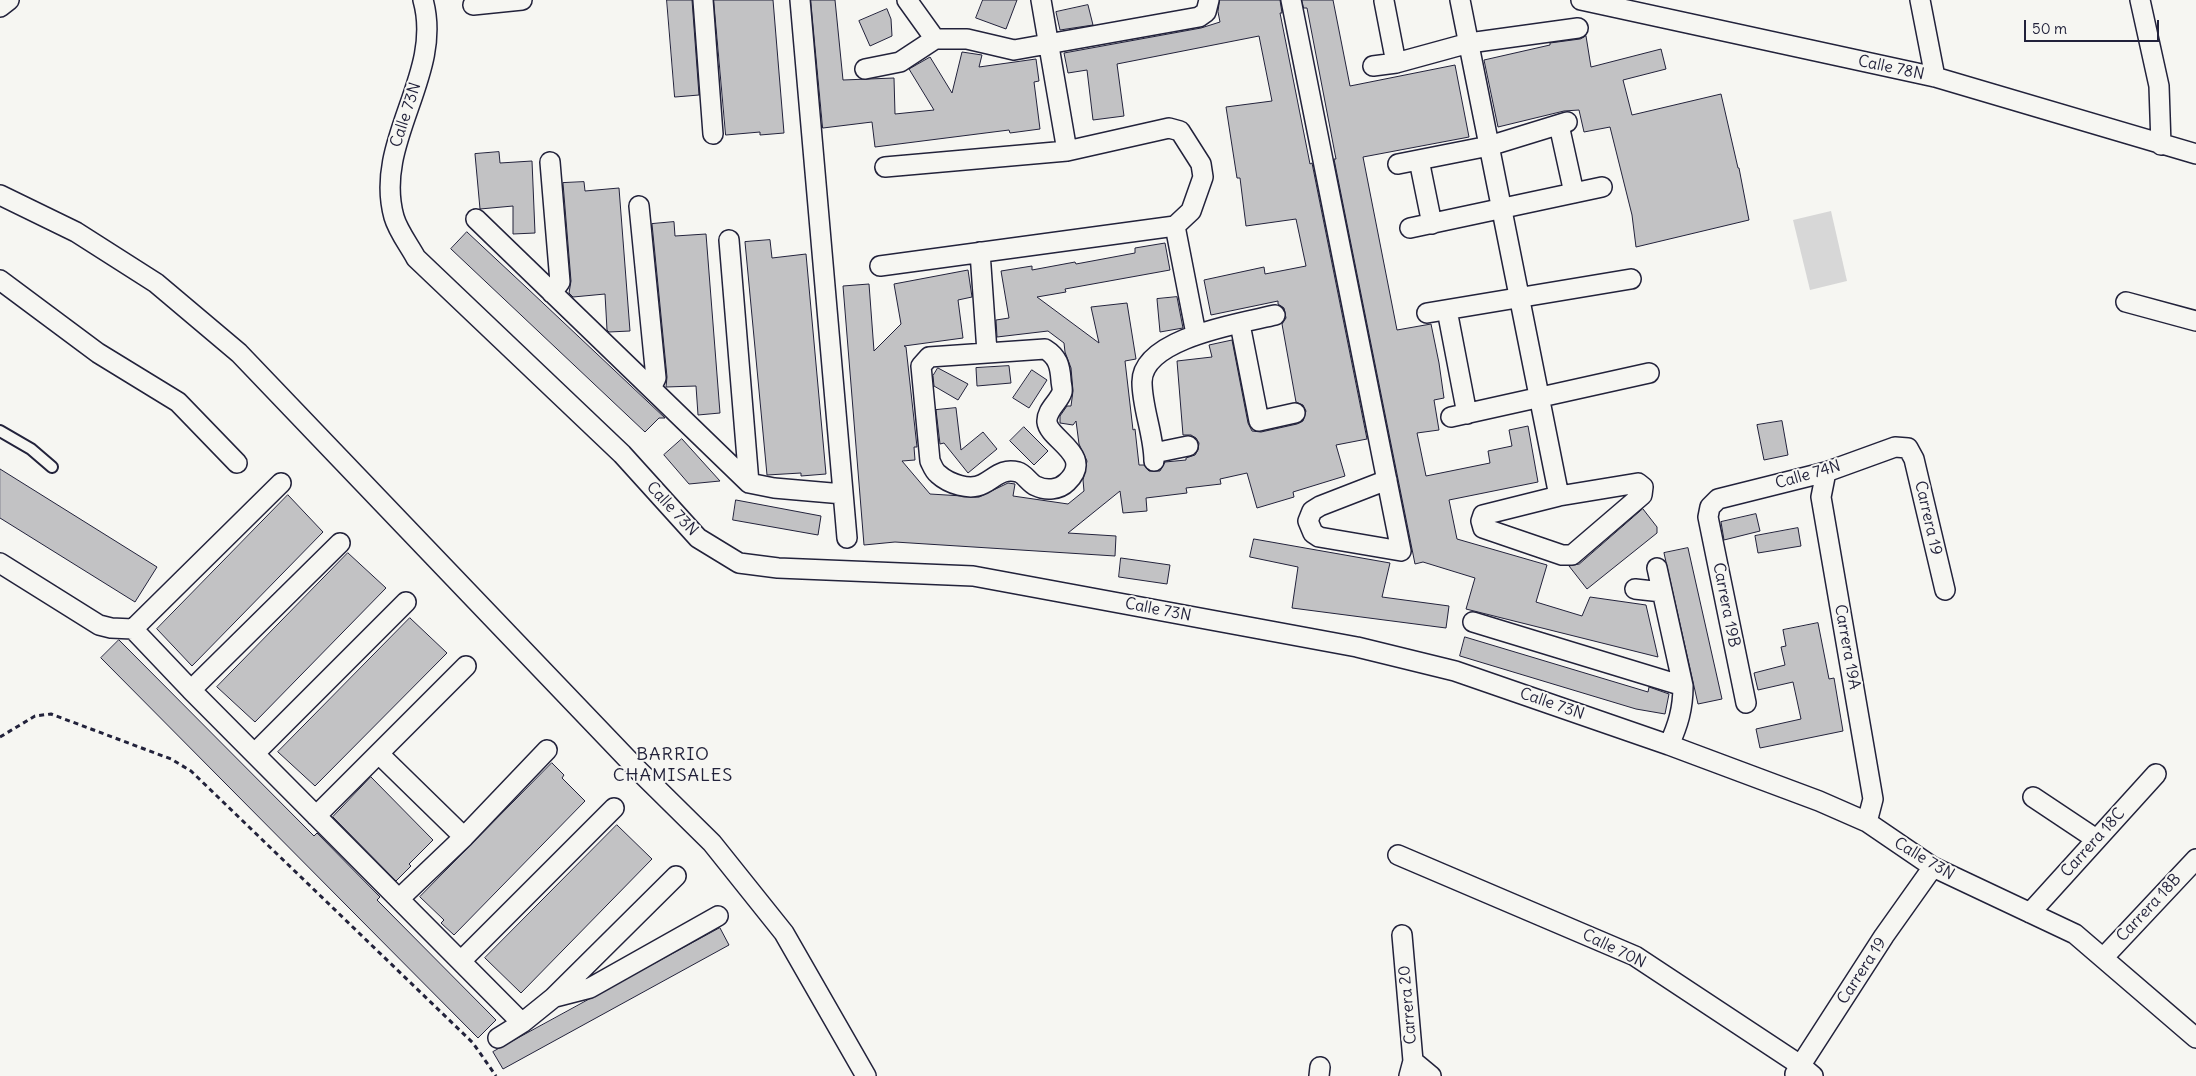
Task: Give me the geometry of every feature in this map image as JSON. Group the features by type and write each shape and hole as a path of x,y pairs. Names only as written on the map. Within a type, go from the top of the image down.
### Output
{"street":[{"path":"0,7 9,0"},
{"name":"Calle 73N","path":"423,0 426,10 425,56 394,147 390,187 394,218 416,258 622,454 698,538 739,562 778,568 973,576 1357,647 1455,670 1669,745 1819,801 1867,822 1932,867 2075,934 2196,1038"},
{"path":"474,5 522,0"},
{"path":"703,0 713,134"},
{"path":"800,0 847,538"},
{"path":"907,0 935,39"},
{"path":"1041,0 1067,151"},
{"path":"865,69 900,62 935,39 967,39 1014,50 1199,17 1206,12 1209,0"},
{"path":"1291,0 1387,480 1401,551 1319,537 1313,533 1308,521 1312,511 1320,506 1387,480"},
{"path":"1460,0 1559,496"},
{"name":"Calle 78N","path":"1580,0 1935,77 2196,154"},
{"path":"1920,0 1935,77"},
{"path":"2140,0 2159,86 2161,145"},
{"path":"1384,1 1396,63"},
{"path":"1373,66 1396,63 1469,43 1578,28"},
{"path":"1398,164 1489,146 1563,124 1574,193"},
{"path":"880,266 1175,226 1190,211 1203,177 1201,164 1180,131 1169,128 1067,151 885,167"},
{"path":"1419,160 1432,224"},
{"path":"550,162 560,282 552,293"},
{"path":"1410,228 1602,187"},
{"path":"0,195 76,232 156,283 240,353 638,770 712,843 784,933 866,1076"},
{"path":"639,206 656,378 652,388"},
{"path":"476,219 748,483 774,488 844,494"},
{"path":"1175,226 1196,334"},
{"path":"729,240 748,483"},
{"path":"980,252 987,352"},
{"path":"1427,313 1631,279"},
{"path":"0,280 98,352 178,402 237,463"},
{"path":"2126,302 2196,321"},
{"path":"1447,310 1459,416 1648,373"},
{"path":"1188,446 1154,457 1142,380 1150,361 1164,348 1196,334 1275,315"},
{"path":"1240,324 1260,421 1295,413"},
{"path":"1045,349 1053,354 1060,364 1062,391 1048,414 1047,421 1049,429 1068,446 1074,460 1074,473 1066,483 1052,490 1036,486 1019,472 999,472 982,484 971,487 951,482 937,473 930,461 921,366 929,357 987,352 1045,349"},
{"name":"Calle 74N","path":"1710,507 1718,499 1826,472 1896,446 1908,448"},
{"name":"Carrera 19","path":"1908,448 1914,459 1945,590"},
{"name":"Carrera 19A","path":"1826,472 1821,497 1873,799 1867,822"},
{"path":"132,629 281,483"},
{"path":"1638,483 1643,487 1642,495 1572,555 1562,555 1483,528 1481,521 1484,515 1559,496 1638,483"},
{"name":"Carrera 19B","path":"1710,507 1708,517 1746,703"},
{"path":"191,690 340,543"},
{"path":"0,563 99,624 132,629 316,816 462,960 522,1024"},
{"path":"1657,568 1683,686 1683,705 1680,720 1669,745"},
{"path":"1635,589 1662,592"},
{"path":"256,753 406,602"},
{"path":"1473,622 1683,686"},
{"path":"316,816 466,666"},
{"path":"400,898 464,837 547,750"},
{"path":"378,754 464,837"},
{"name":"Carrera 18C","path":"2030,912 2156,774"},
{"path":"2033,797 2096,839"},
{"path":"462,960 614,808"},
{"name":"Calle 70N","path":"1398,855 1635,956 1802,1072"},
{"name":"Carrera 18B","path":"2103,958 2196,859"},
{"name":"Carrera 19","path":"1802,1072 1884,936 1932,867"},
{"path":"498,1038 522,1024 553,998 676,876"},
{"path":"553,998 590,988 718,916"},
{"name":"Carrera 20","path":"1402,935 1411,1068"},
{"path":"1411,1068 1431,1076"}],"lane":[{"path":"0,431 31,449 52,467"}],"path":[{"path":"0,737 35,716 51,714 171,759 191,771 473,1042 496,1076"}],"shaded area":[{"path":"1831,211 1847,281 1810,290 1793,220"}],"building":[{"path":"667,0 692,0 699,95 675,97"},
{"path":"714,0 773,0 784,133 760,135 760,132 726,135"},
{"path":"811,0 835,0 843,80 894,78 895,114 934,110 909,69 930,57 952,93 962,52 982,55 979,67 1036,59 1039,81 1034,82 1040,129 1010,133 1009,130 875,147 872,122 823,128"},
{"path":"983,0 1017,0 1006,29 976,18"},
{"path":"1220,0 1280,0 1282,13 1280,13 1367,439 1336,445 1345,476 1293,492 1294,497 1257,508 1247,473 1220,479 1221,484 1186,488 1187,493 1146,498 1147,511 1123,513 1120,491 1068,533 1116,536 1115,556 895,542 864,545 843,286 869,284 874,351 901,324 894,284 968,270 972,297 958,300 963,338 904,346 906,347 917,447 914,447 915,460 902,461 930,494 979,497 1008,483 1015,484 1013,496 1068,504 1084,491 1083,480 1087,461 1079,444 1076,421 1073,425 1060,423 1060,416 1067,406 1071,406 1073,391 1071,368 1064,343 1048,331 997,337 996,320 1009,318 1001,271 1032,266 1032,270 1075,262 1076,264 1135,253 1135,248 1165,243 1170,270 1065,289 1066,292 1037,297 1099,343 1091,307 1127,303 1136,359 1125,361 1133,430 1135,429 1139,465 1144,465 1149,471 1160,471 1165,462 1186,460 1186,458 1195,455 1198,450 1199,443 1196,438 1191,435 1183,435 1177,361 1212,357 1209,345 1232,340 1248,423 1252,431 1261,432 1303,421 1306,411 1303,405 1296,402 1282,324 1286,318 1284,308 1278,304 1278,301 1211,315 1204,280 1264,267 1265,274 1306,266 1296,219 1246,226 1240,178 1237,178 1226,107 1272,101 1259,36 1117,64 1124,116 1093,120 1087,70 1068,73 1064,53 1201,28 1220,22 1218,12"},
{"path":"1302,0 1333,0 1350,86 1455,65 1469,137 1363,157 1397,330 1431,324 1439,363 1444,398 1434,400 1439,430 1417,433 1426,476 1490,463 1488,451 1512,446 1509,430 1528,426 1538,482 1449,500 1457,539 1547,565 1536,602 1582,616 1590,597 1646,605 1658,657 1466,609 1475,578 1423,562 1415,564 1334,159 1336,159 1307,8 1304,8"},
{"path":"1088,5 1093,25 1060,30 1056,12"},
{"path":"887,9 891,19 892,36 870,46 859,21"},
{"path":"1586,36 1591,67 1661,49 1666,69 1623,80 1632,115 1721,94 1739,168 1749,220 1636,247 1632,215 1610,127 1584,132 1579,110 1564,111 1498,127 1484,60 1550,45 1550,43 1580,39"},
{"path":"499,152 500,163 532,161 535,233 513,234 513,206 480,209 475,154"},
{"path":"584,182 585,191 619,188 630,331 609,332 607,330 605,294 573,297 569,293 571,281 563,183"},
{"path":"674,222 675,236 706,234 720,413 698,415 696,386 666,387 667,377 652,224"},
{"path":"467,232 665,418 659,418 645,432 451,249"},
{"path":"770,240 772,258 806,254 826,474 801,476 801,473 767,475 745,242"},
{"path":"1177,297 1183,328 1160,332 1157,299"},
{"path":"1009,366 1011,383 977,386 976,368"},
{"path":"938,368 968,384 958,400 934,386 933,376"},
{"path":"1032,370 1047,380 1029,408 1013,398"},
{"path":"956,408 961,450 983,432 997,449 968,473 944,443 940,444 936,410"},
{"path":"1782,421 1788,455 1764,460 1757,425"},
{"path":"1024,427 1048,451 1034,465 1010,441"},
{"path":"682,439 720,481 689,484 664,455"},
{"path":"0,469 157,567 135,602 0,518"},
{"path":"288,495 323,532 192,666 157,629"},
{"path":"736,500 821,516 818,535 733,520"},
{"path":"1643,509 1657,527 1657,533 1587,589 1569,566 1579,564"},
{"path":"1756,514 1760,531 1724,540 1721,522"},
{"path":"1798,528 1801,546 1758,553 1755,536"},
{"path":"1254,539 1390,563 1382,597 1449,606 1446,628 1292,608 1298,567 1250,557"},
{"path":"1688,548 1722,699 1698,704 1664,553"},
{"path":"348,553 386,588 255,722 217,687"},
{"path":"1121,558 1170,565 1167,584 1119,577"},
{"path":"410,618 447,653 315,786 278,752"},
{"path":"1818,623 1829,679 1834,678 1843,731 1760,748 1756,729 1801,719 1793,682 1758,690 1754,673 1785,665 1781,647 1786,646 1783,630"},
{"path":"1465,637 1648,692 1649,687 1669,694 1665,714 1636,709 1460,656"},
{"path":"119,640 314,836 317,833 380,897 377,900 496,1020 478,1038 101,658"},
{"path":"552,763 564,775 562,778 585,801 454,935 441,923 444,920 420,897"},
{"path":"371,777 433,840 409,864 411,866 396,881 333,817"},
{"path":"617,825 652,859 521,993 485,958"},
{"path":"720,928 729,945 503,1069 493,1052"}],"district":[{"name":"BARRIO CHAMISALES","path":"673,765"}]}
